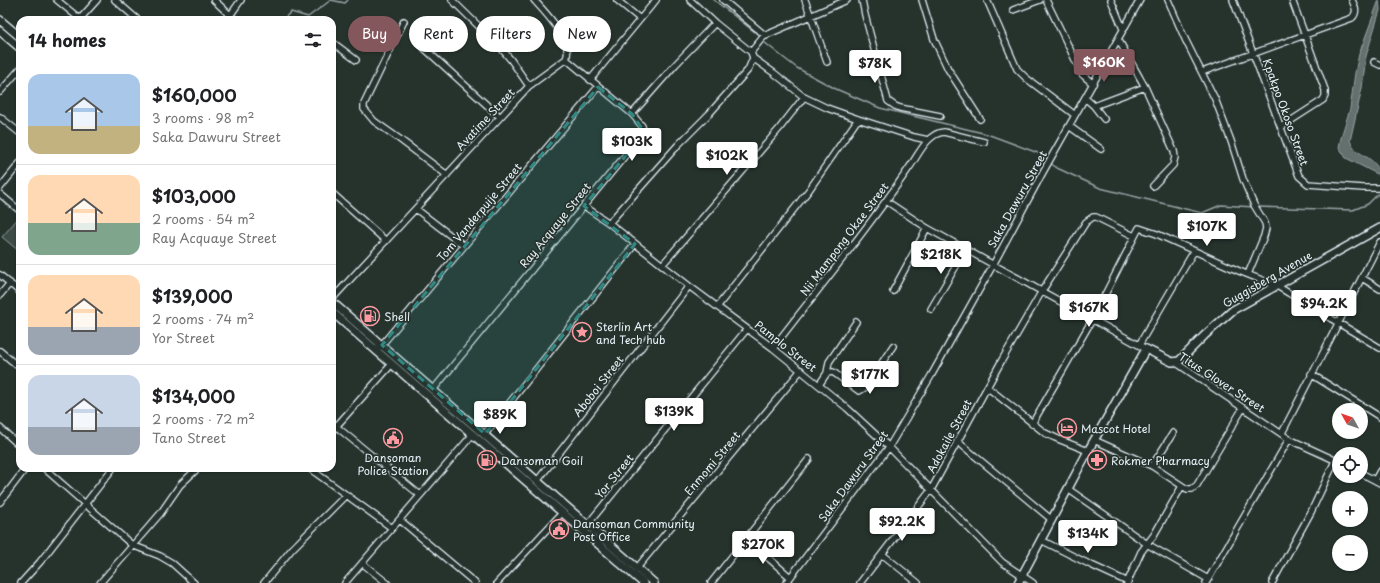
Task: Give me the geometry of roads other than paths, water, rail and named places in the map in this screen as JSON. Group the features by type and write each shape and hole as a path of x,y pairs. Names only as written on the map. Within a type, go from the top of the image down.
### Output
{"main road":[{"path":"0,20 16,34"},
{"path":"0,31 16,45"},
{"name":"Guggisberg Avenue","path":"1175,362 1182,358 1226,316 1244,303 1379,230"},
{"path":"336,304 379,347 392,364 643,583"},
{"path":"336,316 379,347 433,390 538,480 654,583"},
{"path":"1020,580 1142,347"},
{"name":"Titus Glover Street","path":"1142,347 1172,362 1175,362"}],"street":[{"path":"57,0 75,16"},
{"path":"83,16 97,0"},
{"path":"115,0 133,16"},
{"path":"214,0 226,16"},
{"path":"229,16 241,0"},
{"path":"452,0 501,48 529,86"},
{"path":"534,0 559,30 568,51 566,59 590,80 656,0"},
{"path":"617,0 640,19"},
{"path":"690,0 715,23 751,52 753,58 804,98 858,119 914,137 928,140 944,132 984,142"},
{"path":"723,0 765,36"},
{"path":"805,0 827,62"},
{"path":"751,52 765,36 848,0"},
{"path":"862,0 888,101 894,106 900,108 940,116"},
{"path":"922,0 934,39 948,69 980,119"},
{"path":"987,0 1017,69 1026,78 1075,115"},
{"path":"1014,10 1040,0"},
{"path":"1046,0 1082,74 1093,84"},
{"path":"1111,0 1124,29"},
{"name":"Saka Dawuru Street","path":"786,583 889,447 931,376 1043,172 1140,0"},
{"path":"1168,0 1185,39 1202,72 1225,126 1243,179 1266,228 1248,274"},
{"name":"Kpakpo Okoso Street","path":"1233,0 1299,176 1308,184 1380,188"},
{"path":"1280,127 1323,100 1325,96 1325,90 1292,0"},
{"path":"1202,72 1352,18 1356,14 1353,2"},
{"path":"404,21 364,104 364,109 374,121 447,175"},
{"path":"632,114 674,65 715,23"},
{"path":"1118,39 1145,87 1176,157 1173,165 1153,186"},
{"path":"336,45 356,60"},
{"path":"428,52 500,117"},
{"path":"610,223 678,145 709,114 748,70 753,58"},
{"name":"Avatime Street","path":"336,296 529,86 566,59"},
{"path":"1374,62 1380,65"},
{"path":"0,92 16,74"},
{"name":"Ray Acquaye Street","path":"433,390 642,135 642,126 632,114 590,80"},
{"name":"Tom Vanderpuije Street","path":"379,347 598,87"},
{"path":"1094,106 1145,87"},
{"path":"663,264 804,98"},
{"path":"1085,98 1094,106 1104,119"},
{"path":"0,117 16,130"},
{"path":"717,307 809,190 858,119"},
{"path":"1069,126 1102,149"},
{"name":"Nii Mampong Okae Street","path":"772,348 858,239 928,140"},
{"path":"0,188 16,168"},
{"path":"0,194 16,207"},
{"path":"336,197 386,241"},
{"name":"Titus Glover Street","path":"886,201 927,228 1142,347"},
{"name":"Pamplo Street","path":"584,206 610,223 689,286 801,370 866,424 1020,580 1033,583"},
{"path":"416,209 464,246"},
{"name":"Adokaile Street","path":"860,583 931,490 987,387 1042,291 1089,219 1096,217 1134,236"},
{"path":"893,291 927,228"},
{"path":"1032,424 1092,320 1138,228 1158,234 1277,286 1380,348"},
{"path":"1282,433 1380,242"},
{"path":"485,434 636,244"},
{"path":"931,309 966,250"},
{"path":"1142,347 1194,251"},
{"path":"0,275 16,288"},
{"path":"1362,278 1380,289"},
{"path":"0,295 10,283"},
{"name":"Aboboi Street","path":"538,480 689,286"},
{"path":"819,385 827,373 829,362 856,322"},
{"name":"Yor Street","path":"588,524 747,329"},
{"path":"827,373 833,372 860,391 866,387 893,346"},
{"path":"0,351 16,365"},
{"name":"Titus Glover Street","path":"1175,362 1289,439 1332,459"},
{"path":"336,424 392,364"},
{"name":"Enmomi Street","path":"638,568 801,370"},
{"path":"1312,374 1380,417"},
{"path":"987,387 1032,424 1051,436 1088,451"},
{"path":"1094,440 1152,466 1187,489 1192,489 1197,485 1243,408"},
{"path":"0,428 16,442"},
{"path":"336,429 420,495"},
{"path":"1152,466 1173,433"},
{"path":"345,583 474,434"},
{"path":"1068,489 1147,544 1207,581 1289,439"},
{"path":"957,442 1052,520"},
{"path":"711,583 809,459"},
{"path":"1272,583 1332,471"},
{"path":"1368,477 1378,482 1380,471"},
{"path":"0,502 23,472"},
{"path":"48,472 132,545 160,556 172,563 190,582"},
{"path":"21,583 40,562 110,472"},
{"path":"100,583 160,514 180,485 194,472"},
{"path":"314,472 392,528"},
{"path":"1041,540 1127,582 1141,552 1154,535 1182,486"},
{"path":"264,583 292,548 346,495"},
{"path":"497,583 562,513"},
{"path":"400,520 476,583"},
{"path":"747,539 790,577"},
{"path":"882,554 918,583"},
{"path":"362,563 387,583"}],"waterway":[{"path":"309,16 331,0 345,3 348,0"},
{"path":"714,0 756,33"},
{"path":"286,16 291,12 305,16"},
{"path":"764,42 797,68 836,89 880,108 987,134 1038,153 1048,160"},
{"path":"1050,163 1057,168 1100,188 1202,213 1221,205 1254,207"},
{"path":"1257,207 1353,210 1368,204 1380,193"}],"place":[{"name":"Shell","path":"370,316"},
{"name":"Sterlin Art and Tech hub","path":"582,332"},
{"name":"Mascot Hotel","path":"1067,428"},
{"name":"Dansoman Police Station","path":"393,438"},
{"name":"Dansoman Goil","path":"487,460"},
{"name":"Rokmer Pharmacy","path":"1097,460"},
{"name":"Dansoman Community Post Office","path":"559,529"}]}
